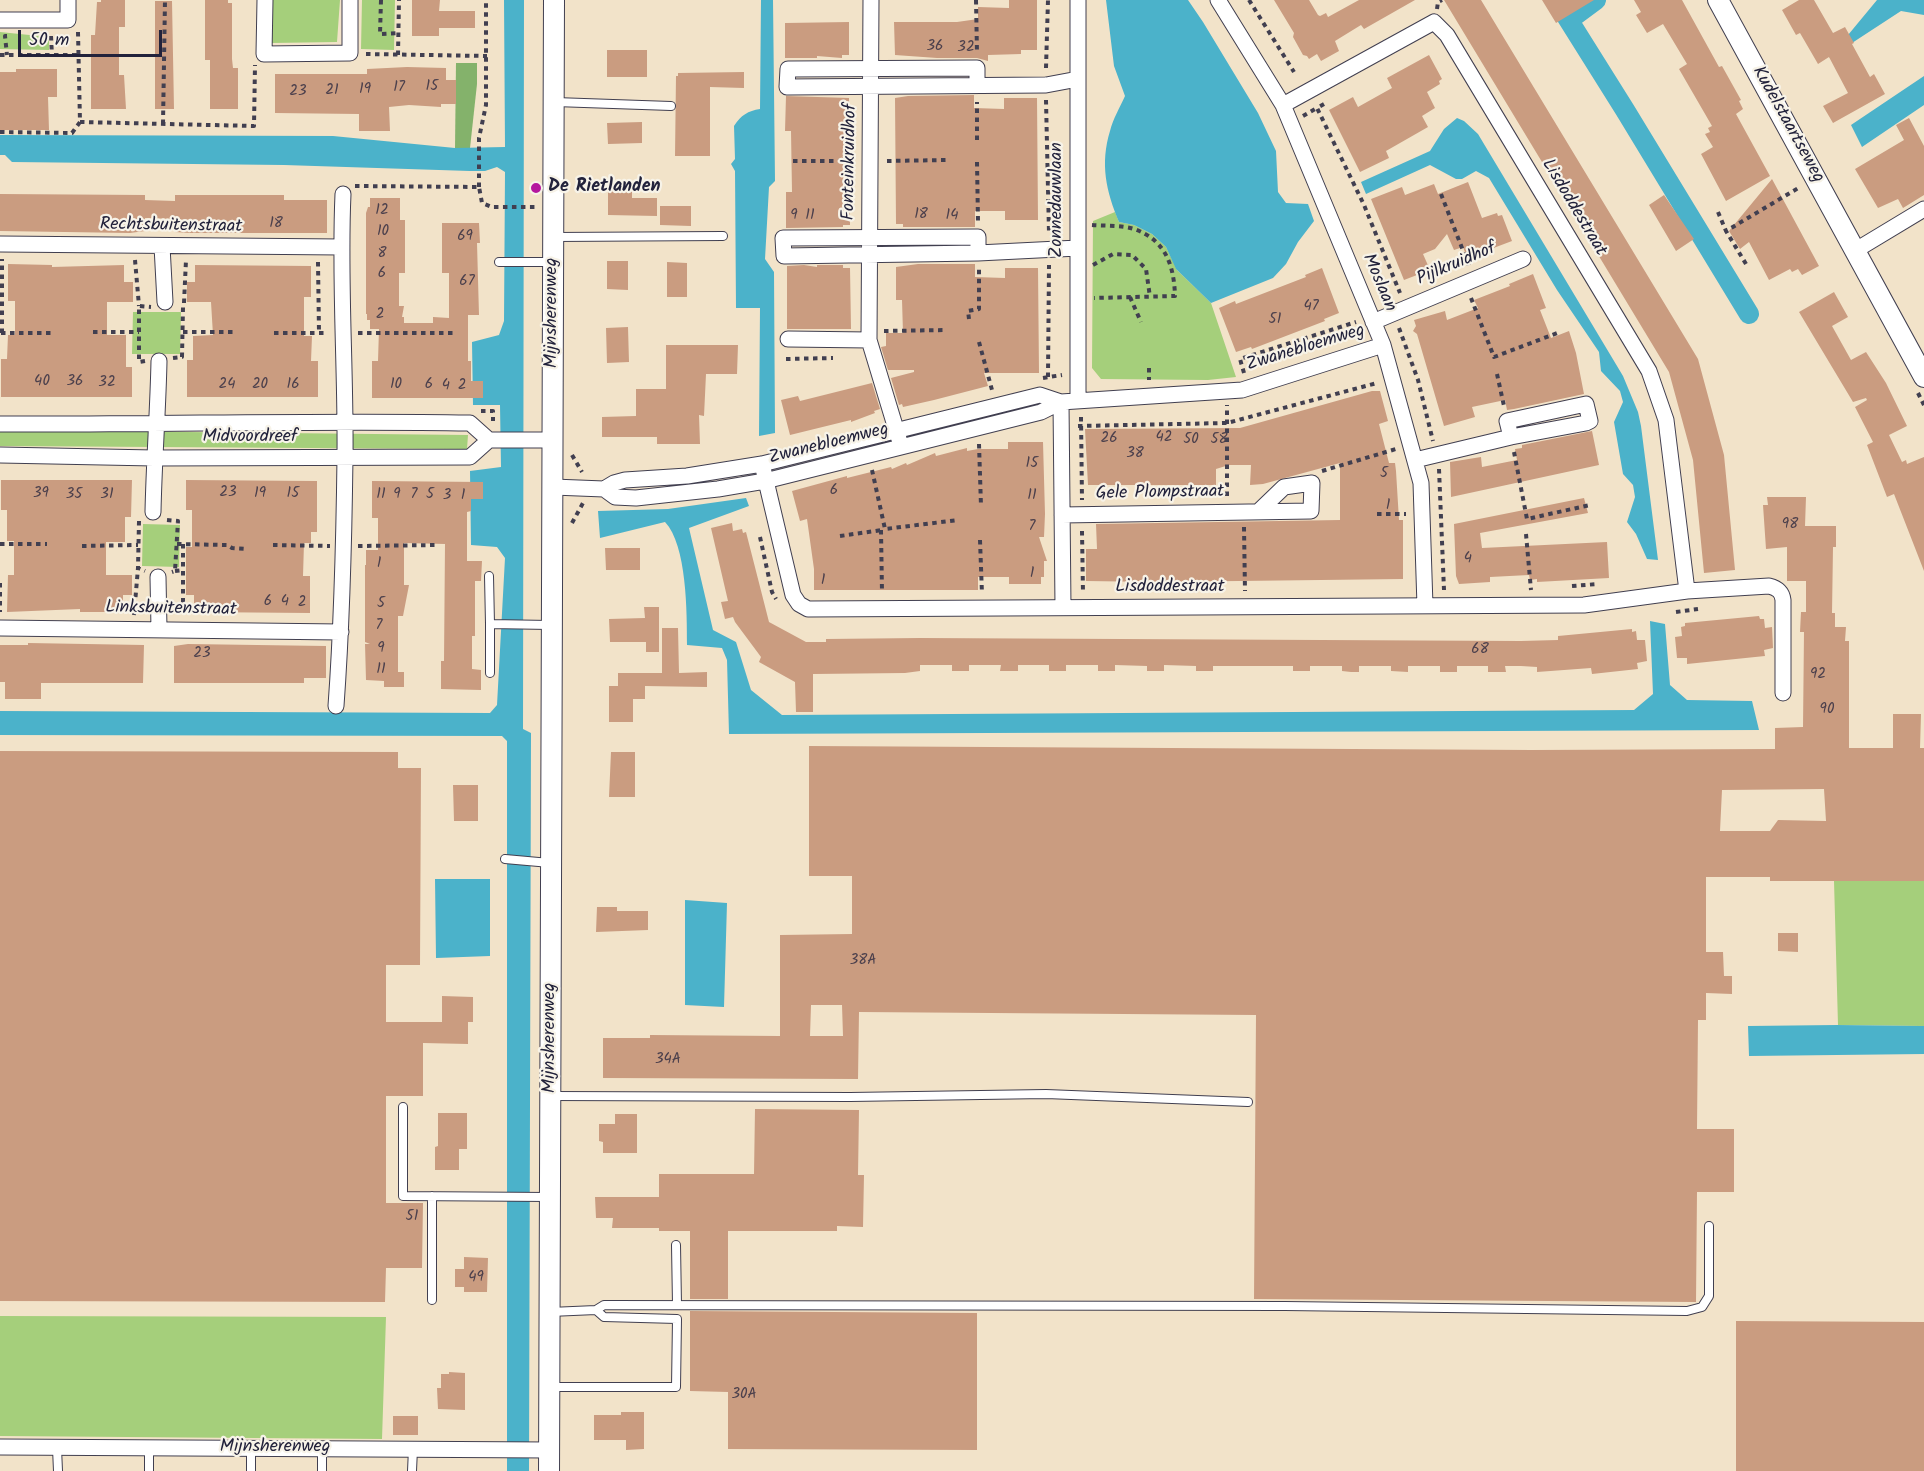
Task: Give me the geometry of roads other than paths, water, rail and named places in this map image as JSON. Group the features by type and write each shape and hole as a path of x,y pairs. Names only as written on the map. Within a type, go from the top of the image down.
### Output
{"street":[{"path":"0,20 68,20 68,0"},
{"path":"265,0 264,54 350,53 350,0"},
{"name":"Mijnsherenweg","path":"549,1471 541,1450 550,1387 551,1096 542,862 543,625 553,488 544,440 553,262 554,0"},
{"name":"Fonteinkruidhof","path":"871,0 869,336 901,447"},
{"name":"Zonnedauwlaan","path":"1078,0 1078,401"},
{"name":"Moslaan","path":"1218,0 1283,105 1383,345 1421,483 1425,599"},
{"name":"Kudelstaartseweg","path":"1718,0 1924,377"},
{"name":"Lisdoddestraat","path":"1283,105 1434,22 1447,35 1648,371 1666,420 1687,591"},
{"name":"Fonteinkruidhof","path":"977,85 977,68 788,69 787,87 1046,85 1078,80"},
{"path":"336,706 341,632 345,458 341,247 343,194"},
{"path":"1856,250 1924,209"},
{"name":"Fonteinkruidhof","path":"978,253 978,237 783,238 784,256 978,253 1078,248"},
{"name":"Rechtsbuitenstraat","path":"1,244 163,252 341,247"},
{"path":"163,252 165,305"},
{"name":"Pijlkruidhof","path":"1372,320 1522,259"},
{"path":"788,339 869,336"},
{"name":"Zwanebloemweg","path":"553,488 604,489 625,480 687,476 762,464 1040,395 1061,402 1247,388 1383,345"},
{"path":"153,516 159,361"},
{"path":"1061,402 1063,600"},
{"name":"Zwanebloemweg","path":"604,489 615,497 636,498 698,492 765,481 1041,412 1061,402"},
{"path":"1413,452 1511,437 1586,423 1590,421 1586,404 1507,421 1511,437"},
{"name":"Midvoordreef","path":"0,424 345,421 470,423 491,440 470,457 154,458 0,455"},
{"path":"491,440 544,440"},
{"name":"Lisdoddestraat","path":"762,464 793,595 799,604 808,609 882,601 1063,600 1244,607 1531,597 1584,604 1687,591 1769,586 1776,587 1782,594 1783,693"},
{"name":"Gele Plompstraat","path":"1062,515 1227,512 1251,512 1311,511 1312,483 1284,487 1251,512"},
{"path":"158,577 159,629"},
{"name":"Linksbuitenstraat","path":"0,628 341,632"},
{"name":"Mijnsherenweg","path":"0,1448 541,1450"}],"lane":[{"path":"554,102 671,106"},
{"path":"553,237 723,236"},
{"path":"500,262 553,262"},
{"path":"489,576 493,625 490,673"},
{"path":"493,625 543,625"},
{"path":"505,859 542,862"},
{"path":"551,1096 850,1097 1046,1094 1248,1102"},
{"path":"403,1107 403,1196 550,1197"},
{"path":"432,1196 432,1300"},
{"path":"550,1312 596,1311 604,1305 1261,1306 1687,1311 1702,1307 1709,1296 1709,1226"},
{"path":"676,1245 677,1305"},
{"path":"550,1387 676,1387 677,1319 604,1317 596,1311"},
{"path":"57,1448 58,1471"},
{"path":"149,1448 149,1471"},
{"path":"251,1448 251,1471"},
{"path":"322,1448 322,1471"},
{"path":"412,1471 413,1449"}],"water":[{"path":"504,0 524,0 523,729 531,733 529,1471 507,1471 507,741 502,736 0,735 0,711 490,713 497,705 505,558 497,547 471,545 470,471 501,467 500,405 473,405 472,342 499,335 504,321 505,172 497,167 485,171 470,171 284,165 12,162 5,155 0,155 0,135 333,136 455,148 505,147"},
{"path":"761,0 773,0 775,181 769,187 765,259 774,272 775,433 759,436 760,308 736,308 735,171 731,164 735,159 734,126 745,114 760,109"},
{"path":"1106,0 1188,0 1258,113 1276,151 1278,192 1286,203 1308,204 1314,221 1298,242 1286,264 1273,278 1211,303 1176,269 1166,247 1152,234 1134,225 1119,222 1108,188 1105,155 1111,127 1125,96 1114,66"},
{"path":"1877,0 1924,0 1924,15 1901,11 1829,58"},
{"path":"1924,76 1924,105 1862,147 1851,125"},
{"path":"1457,118 1464,121 1478,134 1623,376 1638,412 1641,426 1658,560 1647,559 1636,534 1627,522 1635,497 1633,485 1623,474 1614,422 1623,402 1620,391 1601,371 1599,352 1557,290 1489,178 1476,171 1462,179 1456,179 1430,165 1366,194 1361,182 1430,151 1444,129"},
{"path":"746,498 749,506 689,528 713,630 736,642 751,690 782,715 1634,710 1653,694 1650,621 1665,624 1670,685 1687,700 1752,701 1759,730 729,734 727,660 722,648 687,645 682,563 672,533 665,522 600,538 598,511 668,509"},
{"path":"435,879 490,879 490,956 436,958"},
{"path":"685,900 727,903 724,1007 685,1005"},
{"path":"1748,1026 1924,1026 1924,1054 1749,1056"}],"waterway":[{"path":"1556,0 1749,314"},
{"path":"1569,20 1596,0"}],"place":[{"name":"De Rietlanden","path":"536,188"}]}
